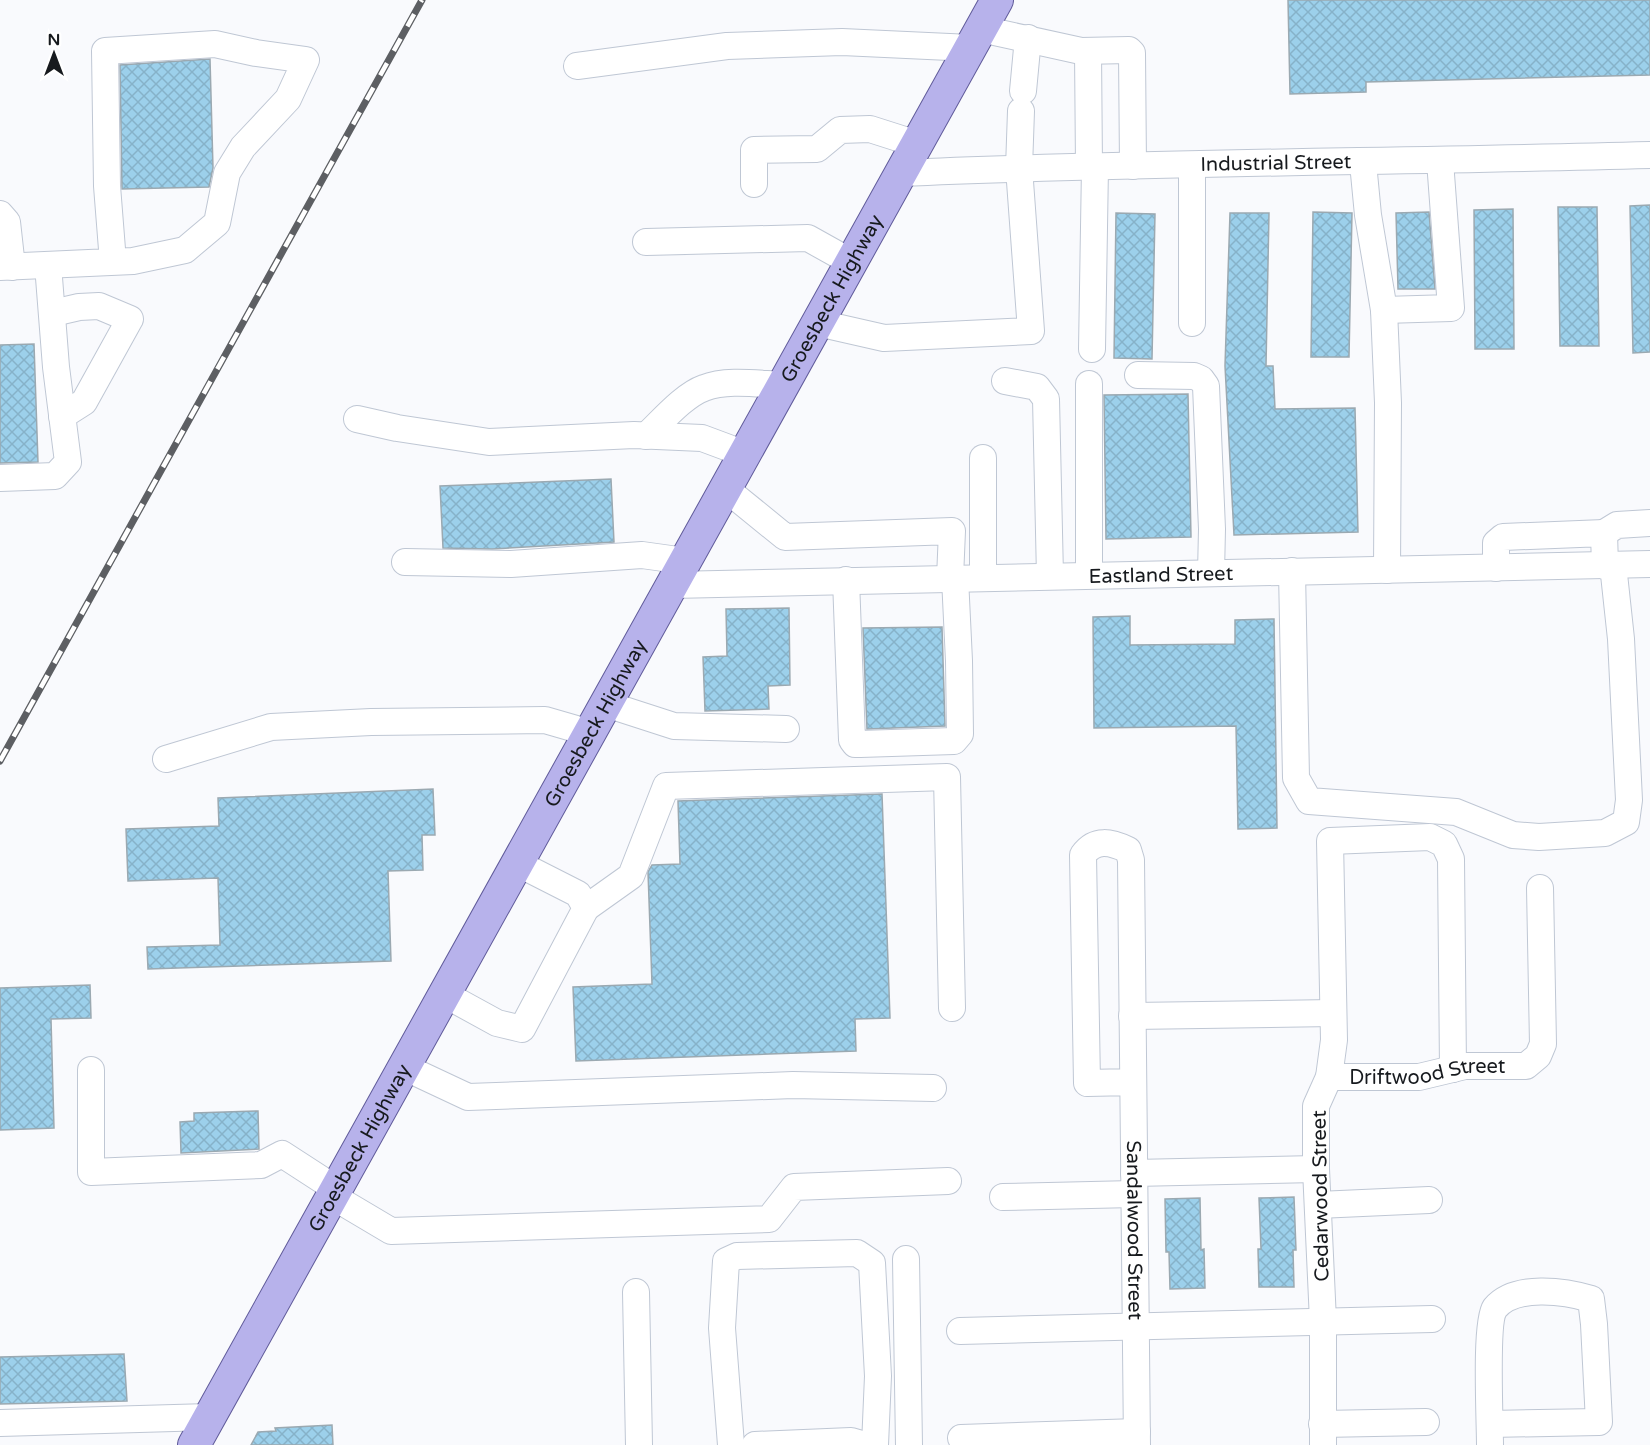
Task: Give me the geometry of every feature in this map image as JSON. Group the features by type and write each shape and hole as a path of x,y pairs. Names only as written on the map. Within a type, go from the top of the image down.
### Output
{"main road":[{"name":"Groesbeck Highway","path":"194,1445 997,0"}],"street":[{"path":"577,66 727,46 976,38 1028,38 1081,51 1129,50 1132,53 1133,166"},
{"path":"818,323 884,338 1031,331 1019,168 1028,38"},
{"path":"0,214 7,222 6,267 123,262 185,250 217,224 227,173 243,147 288,99 306,60 215,44 105,51 107,186 123,262"},
{"path":"1088,51 1092,167 1092,349"},
{"path":"754,184 754,150 817,149 840,130 870,129 917,144"},
{"name":"Industrial Street","path":"901,173 1019,168 1363,163 1650,155"},
{"path":"1384,310 1451,308 1440,161"},
{"path":"1363,163 1368,215 1384,310 1388,403 1387,570"},
{"path":"1191,165 1192,323"},
{"path":"646,242 808,238 851,262"},
{"path":"0,478 55,476 68,462 56,367 48,265"},
{"path":"53,314 79,307 99,306 130,319 84,402 62,416"},
{"path":"1138,375 1194,376 1201,379 1206,386 1212,530 1211,573"},
{"path":"1005,381 1037,387 1046,399 1050,576"},
{"path":"646,436 702,388 716,384 736,383 783,385"},
{"path":"1089,384 1089,575"},
{"path":"357,419 397,428 489,442 646,436 702,438 745,454"},
{"path":"983,577 984,458"},
{"path":"726,489 785,537 952,531 953,578 960,661 960,734 954,741 855,744 852,740 846,580"},
{"path":"1496,568 1496,543 1503,537 1604,532 1617,525 1650,523"},
{"path":"1292,572 1296,778 1309,801 1456,812 1513,835 1539,837 1605,833 1626,822 1629,800 1621,639 1604,532"},
{"name":"Eastland Street","path":"405,562 511,564 642,555 679,573 846,580 1650,564"},
{"path":"606,704 674,726 786,729"},
{"path":"166,759 271,727 370,722 545,720 590,733"},
{"path":"444,994 497,1023 522,1029 586,908 631,876 666,786 947,777 952,1008"},
{"name":"Cedarwood Street","path":"1323,1435 1323,1321 1317,1106 1329,1077 1334,1040 1330,841 1430,837 1444,844 1451,859 1453,1069"},
{"name":"Sandalwood Street","path":"1133,1082 1087,1083 1083,855 1089,847 1100,843 1115,844 1128,850 1131,860 1137,1438"},
{"path":"517,863 578,894 586,908"},
{"name":"Driftwood Street","path":"1329,1077 1419,1077 1465,1066 1526,1066 1538,1056 1543,1044 1539,888"},
{"path":"1132,1016 1333,1012"},
{"path":"404,1067 468,1097 793,1085 933,1088"},
{"path":"90,1070 91,1172 261,1165 282,1154 334,1193 391,1231 769,1219 794,1187 948,1181"},
{"path":"1003,1197 1134,1183 1317,1169"},
{"path":"1318,1205 1428,1200"},
{"path":"731,1445 723,1328 726,1261 737,1256 857,1252 873,1263 878,1376 875,1445"},
{"path":"906,1259 909,1445"},
{"path":"636,1292 639,1445"},
{"path":"1525,1292 1571,1293 1591,1299 1599,1422 1490,1435 1489,1339 1494,1310 1506,1298 1525,1292"},
{"path":"960,1331 1432,1319"},
{"path":"0,1423 209,1418"},
{"path":"1323,1435 1426,1422"},
{"path":"961,1438 1137,1438"},
{"path":"755,1445 851,1441 865,1445"}],"building":[{"path":"1288,0 1650,0 1650,75 1366,82 1366,92 1290,94"},
{"path":"210,59 213,168 209,187 122,189 120,65"},
{"path":"1650,205 1650,352 1633,353 1630,206"},
{"path":"1558,207 1597,207 1599,346 1560,346"},
{"path":"1513,209 1514,349 1475,349 1474,210"},
{"path":"1313,212 1352,213 1349,357 1311,357"},
{"path":"1429,212 1435,289 1398,289 1396,213"},
{"path":"1116,213 1155,214 1152,359 1114,358"},
{"path":"1230,213 1269,213 1266,366 1273,366 1275,409 1355,408 1358,532 1234,535 1225,366"},
{"path":"34,344 38,462 0,463 0,345"},
{"path":"1188,394 1191,537 1106,539 1104,395"},
{"path":"611,479 614,542 492,549 443,548 440,486"},
{"path":"789,608 790,685 768,686 769,709 705,711 703,657 727,656 726,609"},
{"path":"1130,616 1130,645 1235,644 1235,620 1274,619 1277,828 1238,829 1236,726 1094,728 1093,617"},
{"path":"942,627 945,726 867,729 863,628"},
{"path":"433,789 435,835 422,835 423,870 388,871 391,961 148,969 147,947 220,945 218,878 128,881 126,829 219,826 218,798"},
{"path":"882,794 890,1018 855,1019 856,1051 576,1061 573,987 652,984 648,872 652,865 680,864 678,801"},
{"path":"90,985 91,1018 51,1019 54,1128 0,1130 0,988"},
{"path":"258,1111 259,1149 181,1153 180,1122 194,1121 194,1113"},
{"path":"1294,1197 1296,1250 1293,1250 1294,1287 1259,1287 1258,1249 1261,1249 1259,1198"},
{"path":"1200,1198 1201,1250 1204,1249 1205,1288 1170,1289 1169,1252 1166,1252 1165,1199"},
{"path":"124,1354 127,1401 0,1404 0,1357"},
{"path":"332,1425 333,1445 251,1445 258,1432 276,1431 275,1428"}],"railway":[{"path":"0,761 422,0"}]}
